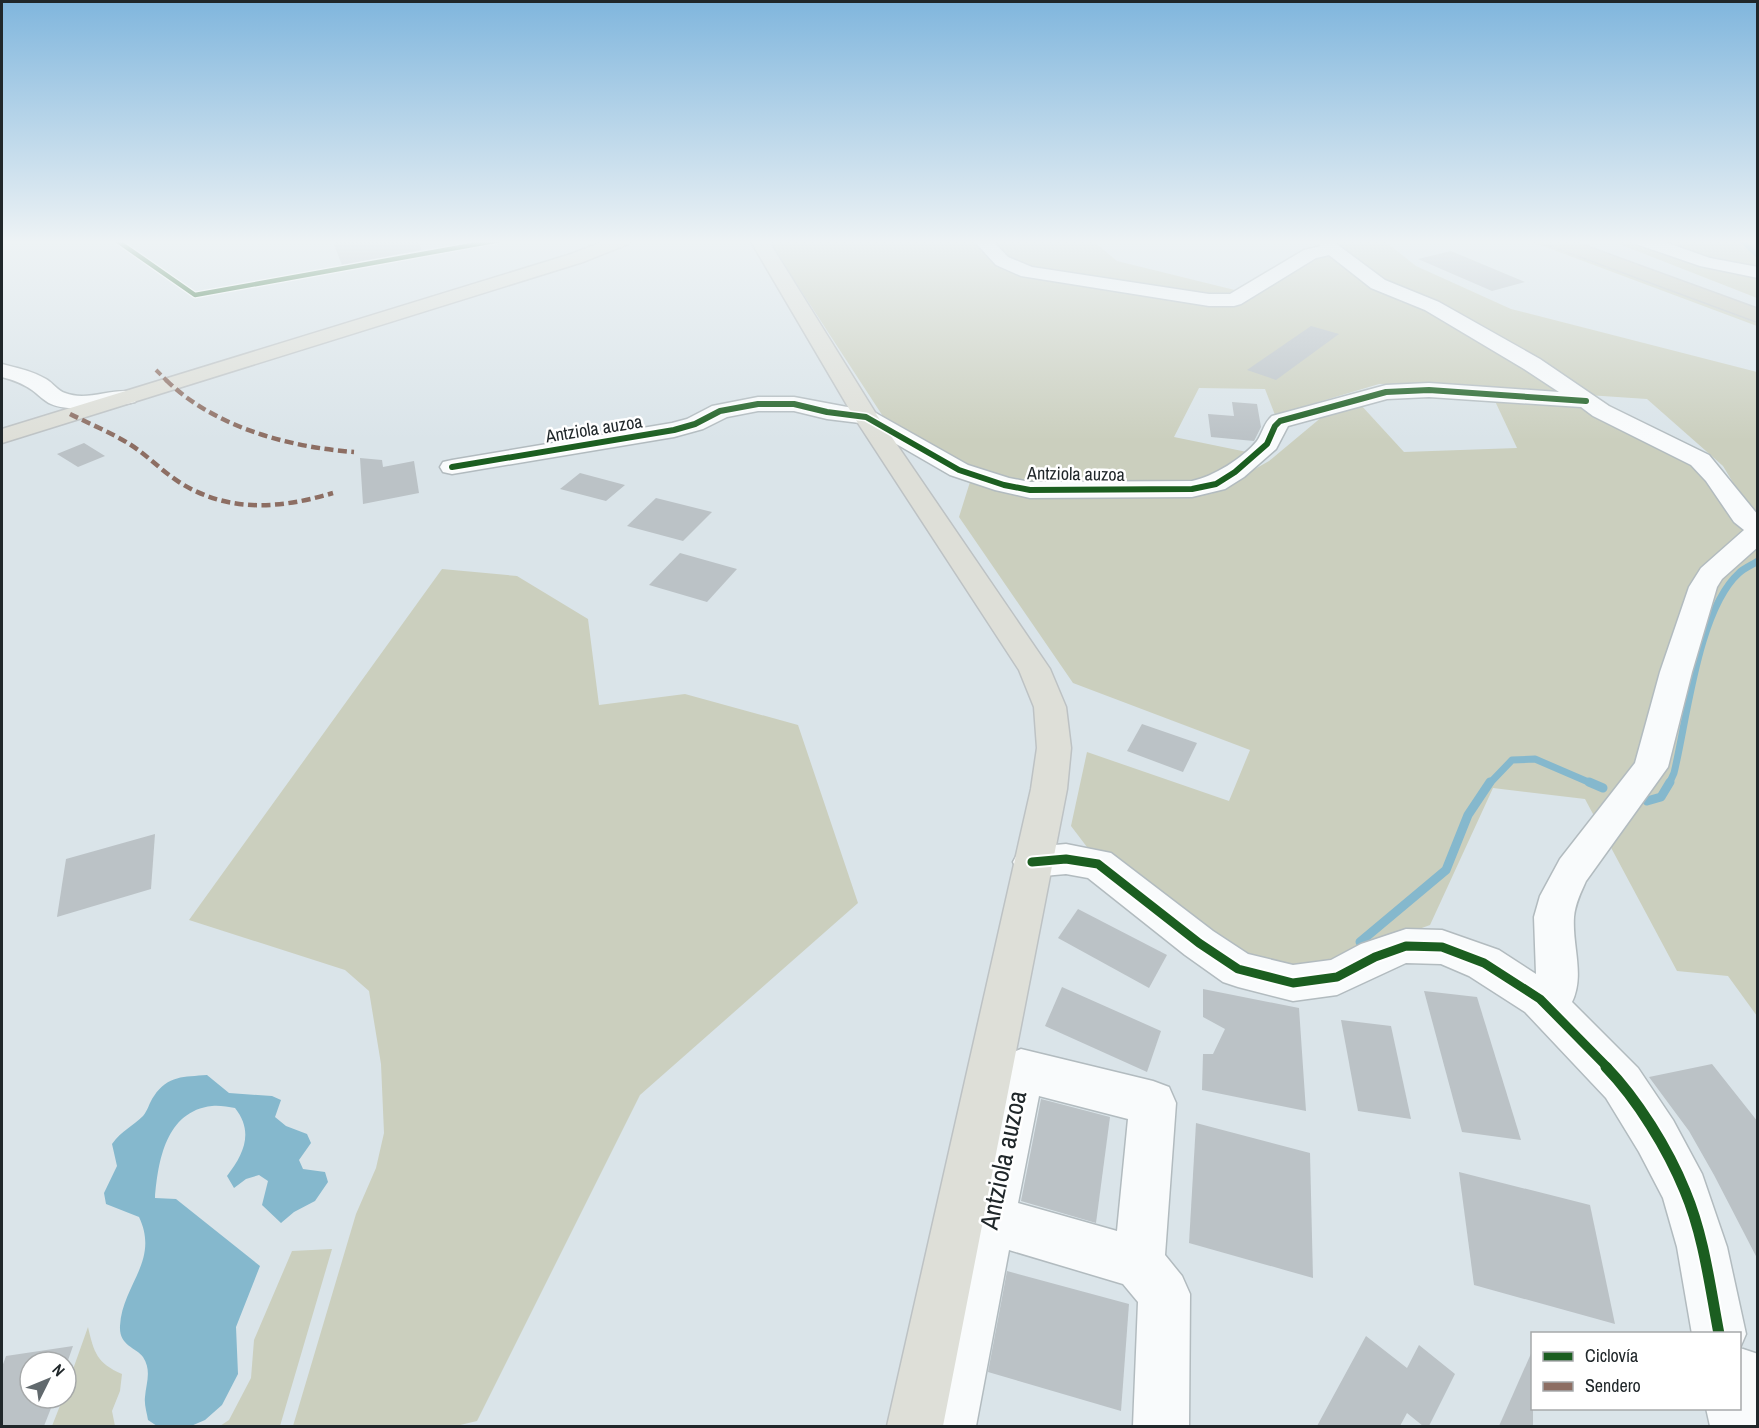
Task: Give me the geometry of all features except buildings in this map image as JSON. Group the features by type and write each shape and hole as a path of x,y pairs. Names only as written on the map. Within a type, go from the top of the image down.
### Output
{"highway":[{"path":"1733,307 1758,316"}],"main road":[{"path":"2,436 420,307"},
{"path":"799,307 866,417 1034,669 1050,707 1054,748 1049,789 915,1426"}],"street":[{"path":"1433,307 1524,359 1607,415 1700,460 1709,467 1746,520 1758,527"},
{"path":"2,371 21,375 40,385 58,399 80,402 127,397"},
{"name":"Antziola auzoa","path":"452,467 674,430 695,424 720,411 758,404 794,404 827,412 866,417 959,470 1004,485 1030,490 1192,489 1216,484 1235,472 1267,444 1275,426 1280,421 1386,392 1429,390 1586,401"},
{"path":"42,423 54,413 58,399"},
{"path":"1540,999 1556,991 1557,952 1554,917 1559,896 1573,870 1651,767 1676,672 1703,587 1711,574 1758,532"},
{"path":"1032,862 1066,859 1098,864 1238,969 1293,983 1337,977 1375,957 1406,946 1442,947 1484,963 1540,999 1622,1083 1656,1136 1685,1191 1702,1247 1719,1332"},
{"name":"Antziola auzoa","path":"948,1426 1021,1070 1153,1103 1139,1263"},
{"path":"990,1220 1139,1263 1164,1294 1161,1426"},
{"path":"1741,1376 1758,1382"},
{"path":"1734,1410 1738,1426"}],"green space":[{"path":"811,307 1506,307 1757,372 1757,516 1752,514 1723,466 1647,399 1422,384 1379,384 1275,415 1265,389 1199,388 1174,437 1247,452 1224,470 1198,481 1026,482 965,464 886,421"},
{"path":"1705,307 1713,307 1757,323 1757,326"},
{"path":"1494,399 1582,405 1685,457 1757,531 1757,1016 1728,976 1677,971 1585,799 1493,788 1430,925 1299,973 1243,961 1090,851 1071,826 1087,752 1229,801 1250,750 1073,683 959,517 970,482 1026,496 1211,494 1269,461 1323,416 1360,404 1404,452 1517,448"},
{"path":"442,569 517,576 588,619 599,705 685,694 798,725 858,903 640,1095 477,1421 456,1426 293,1426 356,1214 376,1168 384,1133 381,1064 369,991 345,970 189,920"},
{"path":"332,1249 280,1426 220,1426 229,1420 251,1378 254,1340 292,1251"},
{"path":"88,1327 98,1356 107,1366 122,1374 120,1391 112,1411 115,1426 52,1426 58,1410 78,1410 78,1355"}],"water":[{"path":"207,1075 229,1093 272,1096 281,1100 275,1117 286,1126 307,1134 311,1143 299,1160 303,1169 325,1172 328,1182 315,1201 294,1212 281,1223 262,1205 268,1181 259,1175 246,1179 234,1188 227,1176 245,1143 244,1126 235,1108 215,1106 196,1110 184,1117 175,1128 162,1154 155,1198 176,1199 260,1266 236,1327 238,1374 222,1405 205,1420 191,1426 157,1426 148,1420 146,1409 148,1372 146,1362 125,1342 120,1333 122,1311 143,1260 144,1233 139,1217 106,1204 104,1193 117,1166 112,1144 143,1116 159,1089 177,1078"}],"waterway":[{"path":"1670,783 1674,773 1696,667 1713,612 1725,590 1739,573 1758,561"},
{"path":"1489,784 1512,760 1535,759 1593,784"},
{"path":"1360,942 1446,870 1468,815 1490,782"},
{"path":"1589,782 1603,788"},
{"path":"1647,801 1661,797 1670,783"}],"marked path":[{"path":"156,370 187,398 219,418 294,442 354,452"},
{"path":"70,414 123,441 179,482 197,493 216,500 254,506 274,506 333,493"}],"cycle path":[{"path":"452,467 674,430 695,424 720,411 758,404 794,404 827,412 866,417 959,470 1004,485 1030,490 1192,489 1216,484 1235,472 1267,444 1275,426 1280,421 1386,392 1429,390 1586,401"},
{"path":"1032,862 1066,859 1098,864 1199,943 1238,969 1293,983 1337,977 1375,957 1406,946 1442,947 1484,963 1540,999 1622,1083 1656,1136 1685,1191 1702,1247 1719,1332"}]}
